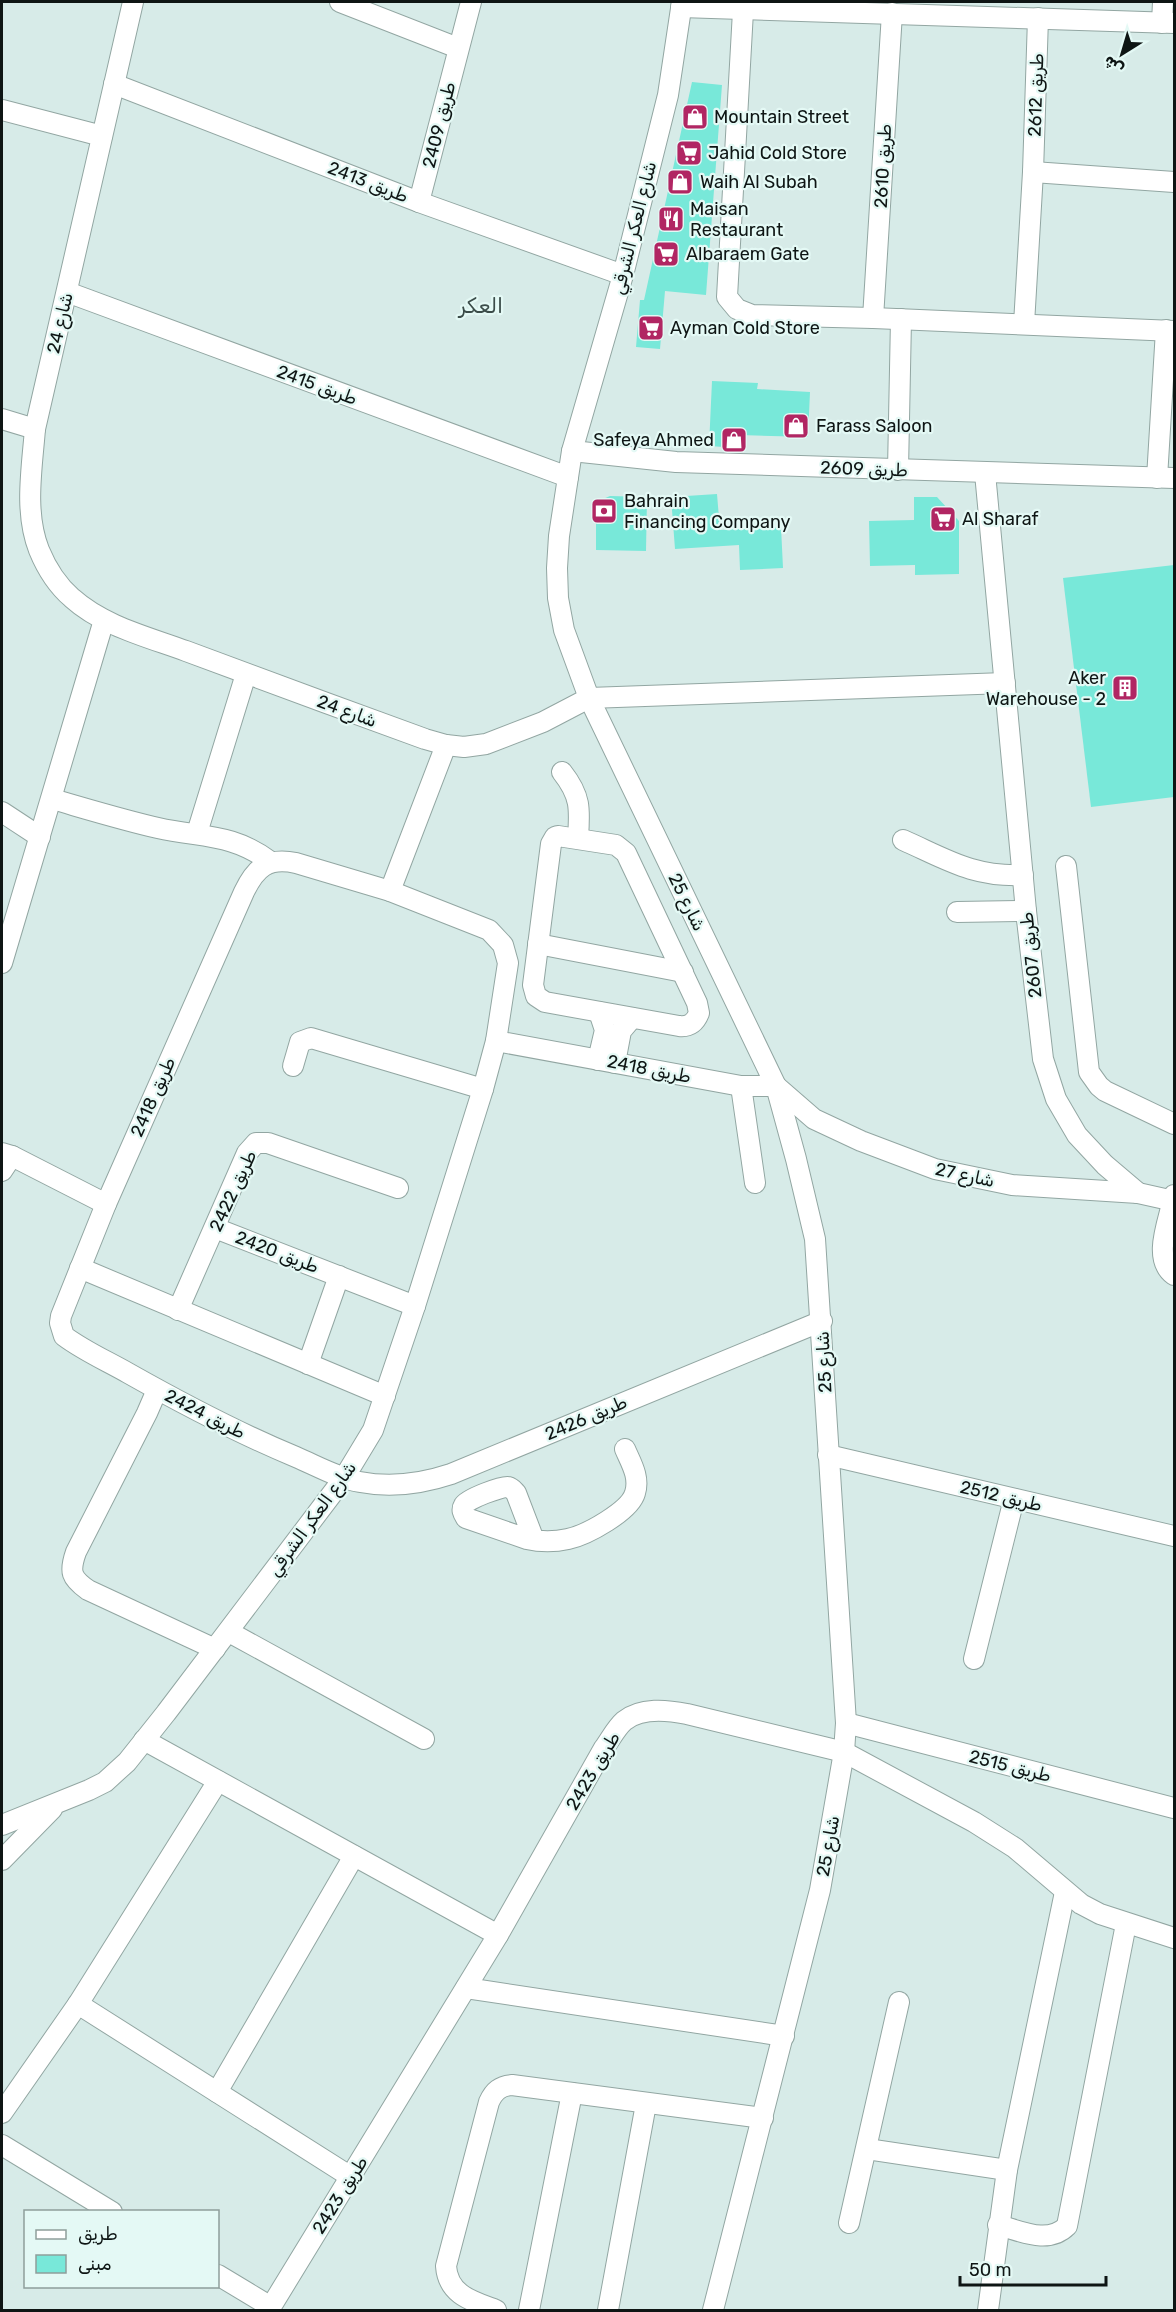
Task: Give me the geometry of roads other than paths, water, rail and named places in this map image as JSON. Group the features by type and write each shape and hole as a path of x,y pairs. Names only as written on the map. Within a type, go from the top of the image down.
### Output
{"street":[{"name":"شارع 24","path":"131,2 35,429 31,522 39,550 53,576 72,599 104,620 246,674 446,745 464,747 486,744 507,737 589,698"},
{"path":"340,2 458,48"},
{"name":"طريق 2409","path":"419,202 471,2"},
{"path":"682,4 743,11 892,13 1168,23 1163,2"},
{"name":"شارع العكر الشرقي","path":"572,452 623,275 668,95 682,4"},
{"path":"743,11 727,297 737,309 752,315 1170,330"},
{"name":"طريق 2610","path":"873,318 892,13"},
{"name":"طريق 2612","path":"1024,324 1033,172 1038,18"},
{"name":"طريق 2413","path":"114,84 419,202 623,275"},
{"path":"2,110 102,136"},
{"path":"1033,172 1174,182"},
{"name":"طريق 2415","path":"67,292 568,477"},
{"path":"898,470 901,319"},
{"name":"طريق 2609","path":"572,452 676,462 1166,478 1170,330"},
{"path":"2,419 35,429"},
{"name":"شارع 25","path":"572,452 557,568 558,598 564,630 589,698 776,1086 815,1239 822,1321 828,1455 846,1724 844,1752 820,1890 713,2310"},
{"name":"طريق 2607","path":"985,473 1026,911 1043,1059 1052,1089 1077,1135 1098,1158 1138,1193"},
{"path":"2,963 104,620"},
{"path":"197,833 246,674"},
{"path":"589,698 1005,683"},
{"path":"390,891 446,745"},
{"path":"562,772 573,786 579,803 578,838"},
{"path":"52,799 149,826 221,837 241,844 271,862 284,861 390,891 489,930 503,945 508,963 496,1041"},
{"path":"2,812 40,837"},
{"path":"561,836 578,838 616,845 623,850 699,1008 694,1023 679,1026 632,1018 545,1002 536,996 533,985 552,840 561,836"},
{"path":"903,840 974,871 999,876 1023,875"},
{"name":"طريق 2418","path":"70,1341 61,1329 61,1316 106,1204 251,877 271,862"},
{"path":"1066,866 1089,1072 1093,1080 1105,1091 1174,1124"},
{"path":"957,912 1026,911"},
{"path":"538,944 683,972"},
{"path":"600,1012 605,1030 607,1061"},
{"path":"607,1061 621,1031 632,1018"},
{"path":"293,1066 300,1042 311,1038 483,1089"},
{"name":"شارع العكر الشرقي","path":"2,1860 58,1803 105,1782 127,1762 229,1632 344,1478 373,1430 415,1306 496,1041"},
{"name":"طريق 2418","path":"496,1041 741,1086 776,1086"},
{"path":"741,1086 755,1183"},
{"name":"شارع 27","path":"776,1086 814,1119 861,1141 935,1169 1012,1185 1138,1193 1174,1199"},
{"name":"طريق 2422","path":"178,1310 247,1153 256,1143 268,1143 398,1188"},
{"path":"5,1160 106,1204"},
{"path":"1174,1199 1162,1257 1168,1270 1174,1275"},
{"name":"طريق 2420","path":"215,1228 415,1306"},
{"path":"80,1268 385,1396"},
{"name":"طريق 2420","path":"308,1364 339,1276"},
{"name":"طريق 2426","path":"344,1478 382,1485 406,1485 429,1481 484,1461 822,1321"},
{"name":"طريق 2424","path":"70,1341 157,1390 260,1441 344,1478"},
{"path":"157,1390 76,1552 71,1567 75,1581 88,1590 216,1649"},
{"path":"534,1540 516,1493 508,1487 465,1503 463,1506 464,1514 480,1523 534,1540 558,1540 580,1536 626,1508 636,1492 636,1474 625,1449"},
{"name":"طريق 2512","path":"828,1455 1174,1536"},
{"path":"484,1461 496,1490"},
{"path":"974,1659 1014,1499"},
{"path":"229,1632 424,1739"},
{"name":"طريق 2423","path":"270,2309 498,1935 604,1748 624,1721 646,1711 670,1711 844,1752 974,1822 1029,1859 1065,1892 1100,1914 1174,1938"},
{"name":"طريق 2515","path":"846,1724 1174,1808"},
{"path":"144,1740 498,1935"},
{"path":"2,2114 78,2004 218,1781"},
{"path":"2,1825 58,1803"},
{"path":"217,2092 354,1856"},
{"path":"988,2310 1007,2170 1065,1892"},
{"path":"998,2225 1050,2236 1060,2233 1067,2226 1126,1924"},
{"path":"466,1988 784,2036"},
{"path":"849,2223 899,2002"},
{"path":"78,2004 351,2177"},
{"path":"496,2310 463,2297 457,2292 448,2280 446,2266 489,2102 500,2087 512,2085 763,2118"},
{"path":"529,2310 572,2093"},
{"path":"608,2310 646,2103"},
{"path":"2,2145 110,2210"},
{"path":"867,2149 1007,2170"},
{"path":"219,2276 270,2309"}],"place":[{"name":"Mountain Street","path":"695,117"},
{"name":"Jahid Cold Store","path":"689,153"},
{"name":"Waih Al Subah","path":"680,182"},
{"name":"Maisan Restaurant","path":"671,219"},
{"name":"Albaraem Gate","path":"666,254"},
{"name":"Ayman Cold Store","path":"651,328"},
{"name":"Farass Saloon","path":"796,426"},
{"name":"Safeya Ahmed","path":"734,440"},
{"name":"Bahrain Financing Company","path":"604,511"},
{"name":"Al Sharaf","path":"943,519"},
{"name":"Aker Warehouse - 2","path":"1125,688"}],"district":[{"name":"العكر","path":"481,306"}]}
